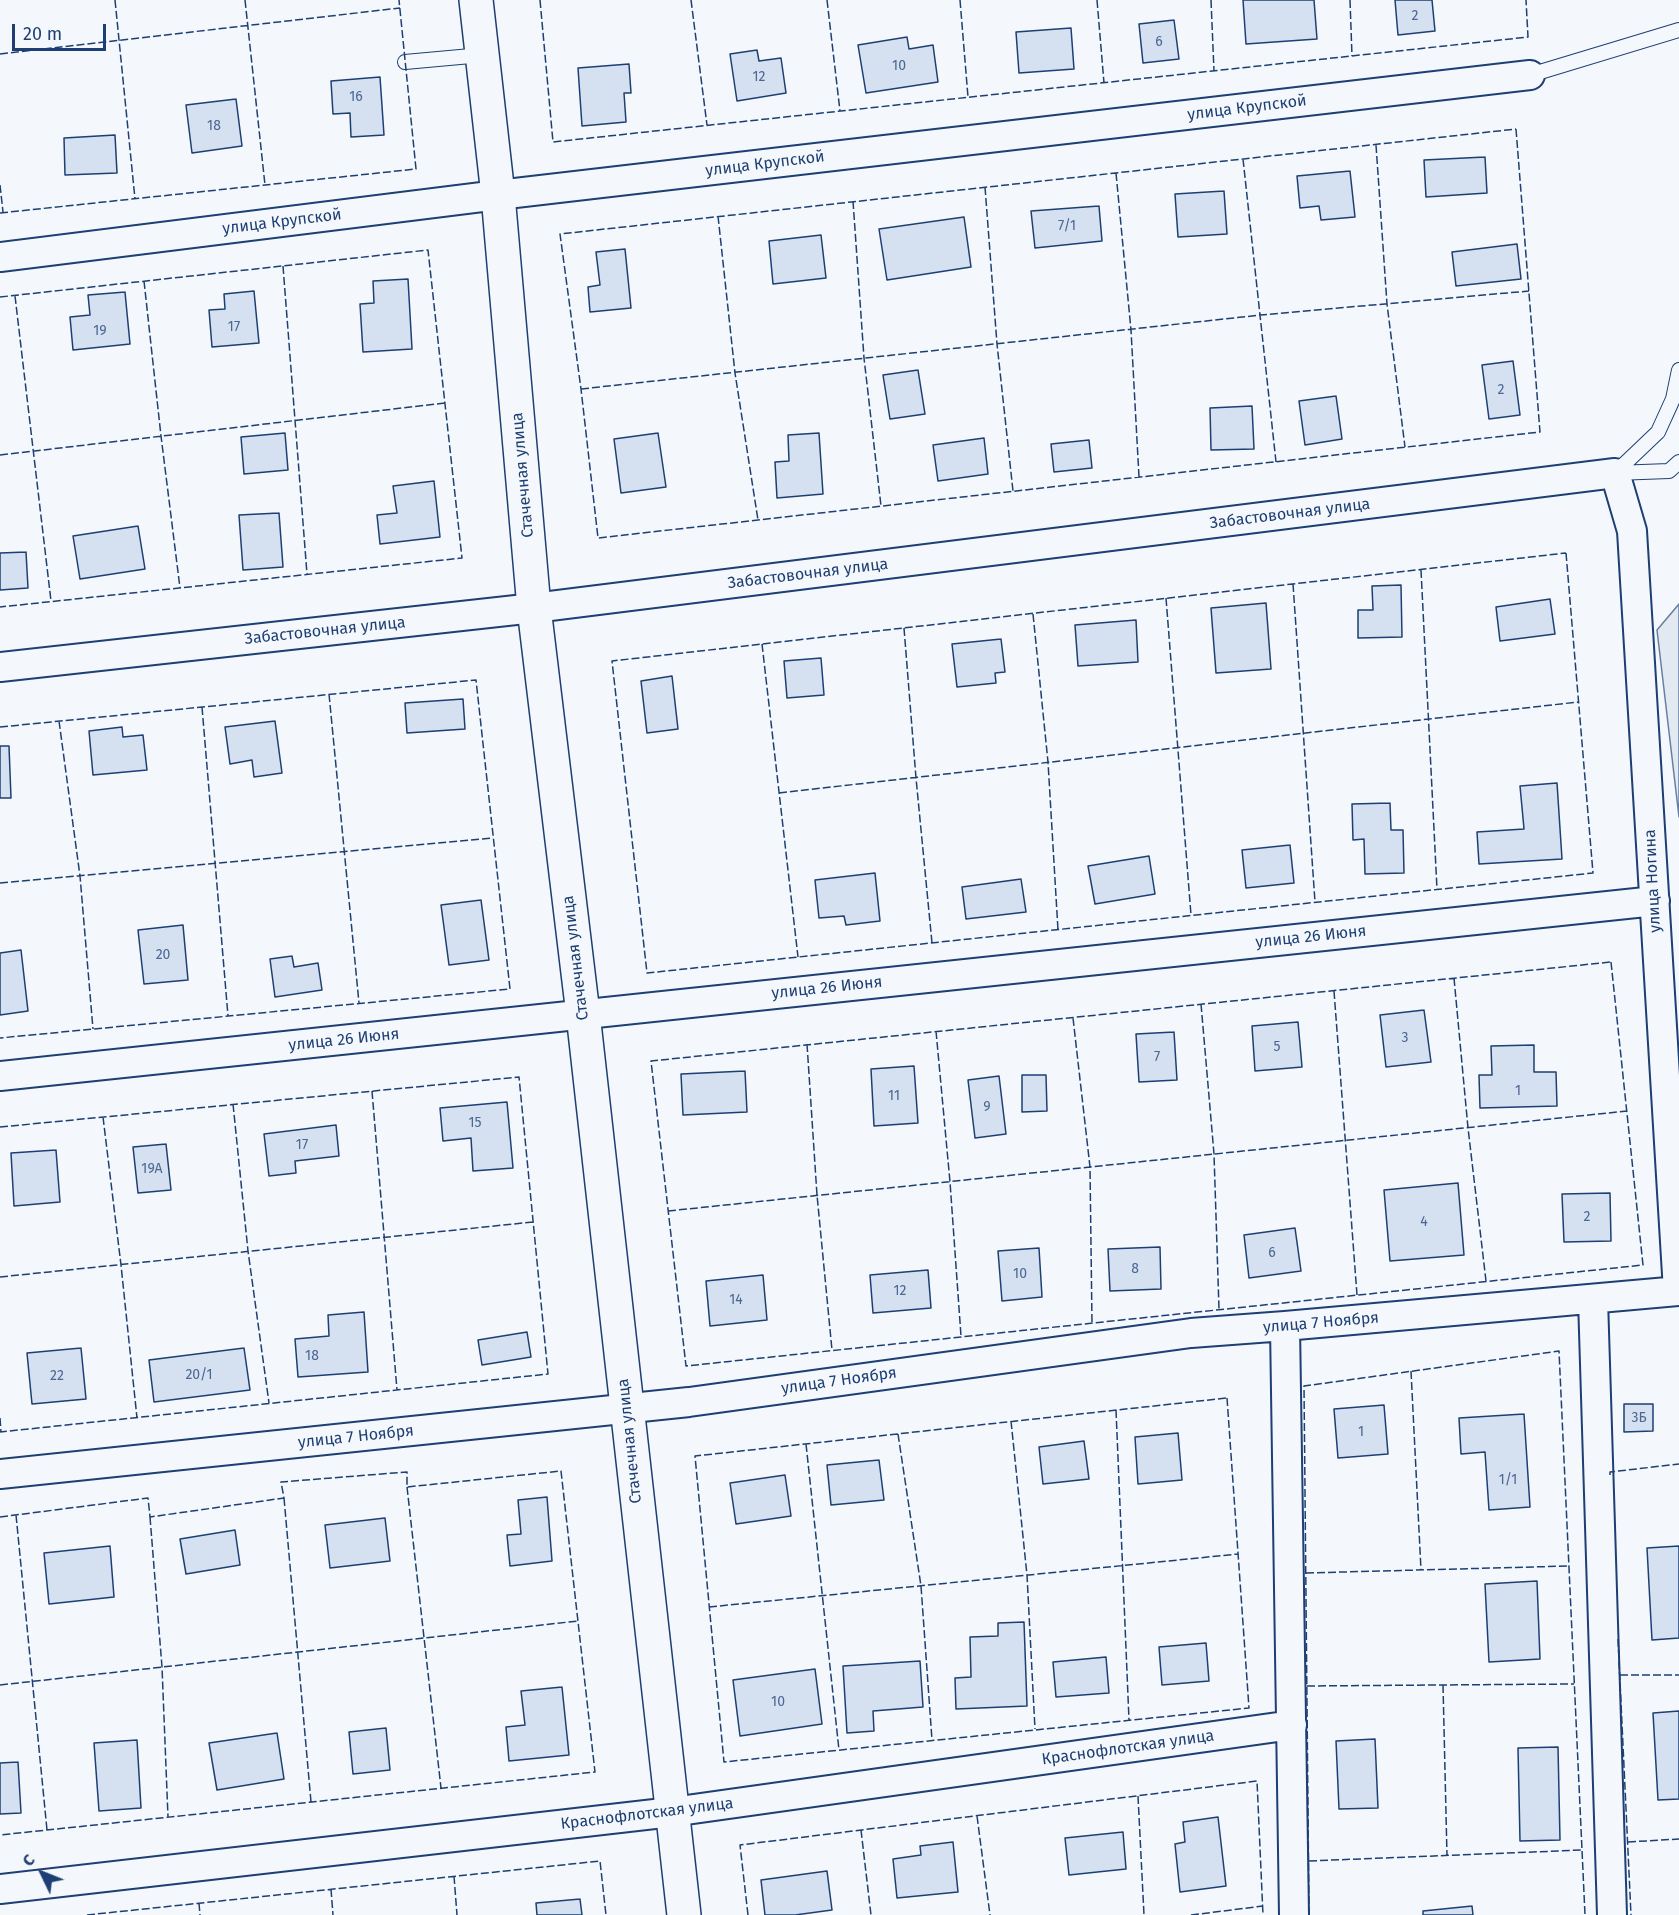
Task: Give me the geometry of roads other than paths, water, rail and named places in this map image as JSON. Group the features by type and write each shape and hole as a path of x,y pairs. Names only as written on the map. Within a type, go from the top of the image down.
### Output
{"street":[{"name":"Стачечная улица","path":"476,0 498,195 534,608 583,1014 684,1915"},
{"name":"улица Крупской","path":"0,257 498,195 1530,75"},
{"name":"Забастовочная улица","path":"0,667 534,608 1615,473"},
{"name":"улица Ногина","path":"1615,473 1632,531 1679,1291"},
{"name":"улица 26 Июня","path":"0,1076 1655,901"},
{"name":"улица 7 Ноября","path":"0,1474 689,1402 1191,1333 1679,1291"},
{"path":"1593,1299 1612,1915"},
{"path":"1285,1326 1294,1915"},
{"name":"Краснофлотская улица","path":"0,1889 672,1812 1292,1725"}],"lane":[{"path":"1530,75 1679,30"},
{"path":"405,62 482,55"},
{"path":"1615,473 1658,432 1673,399 1679,370"},
{"path":"1615,473 1669,471 1679,462"}]}
